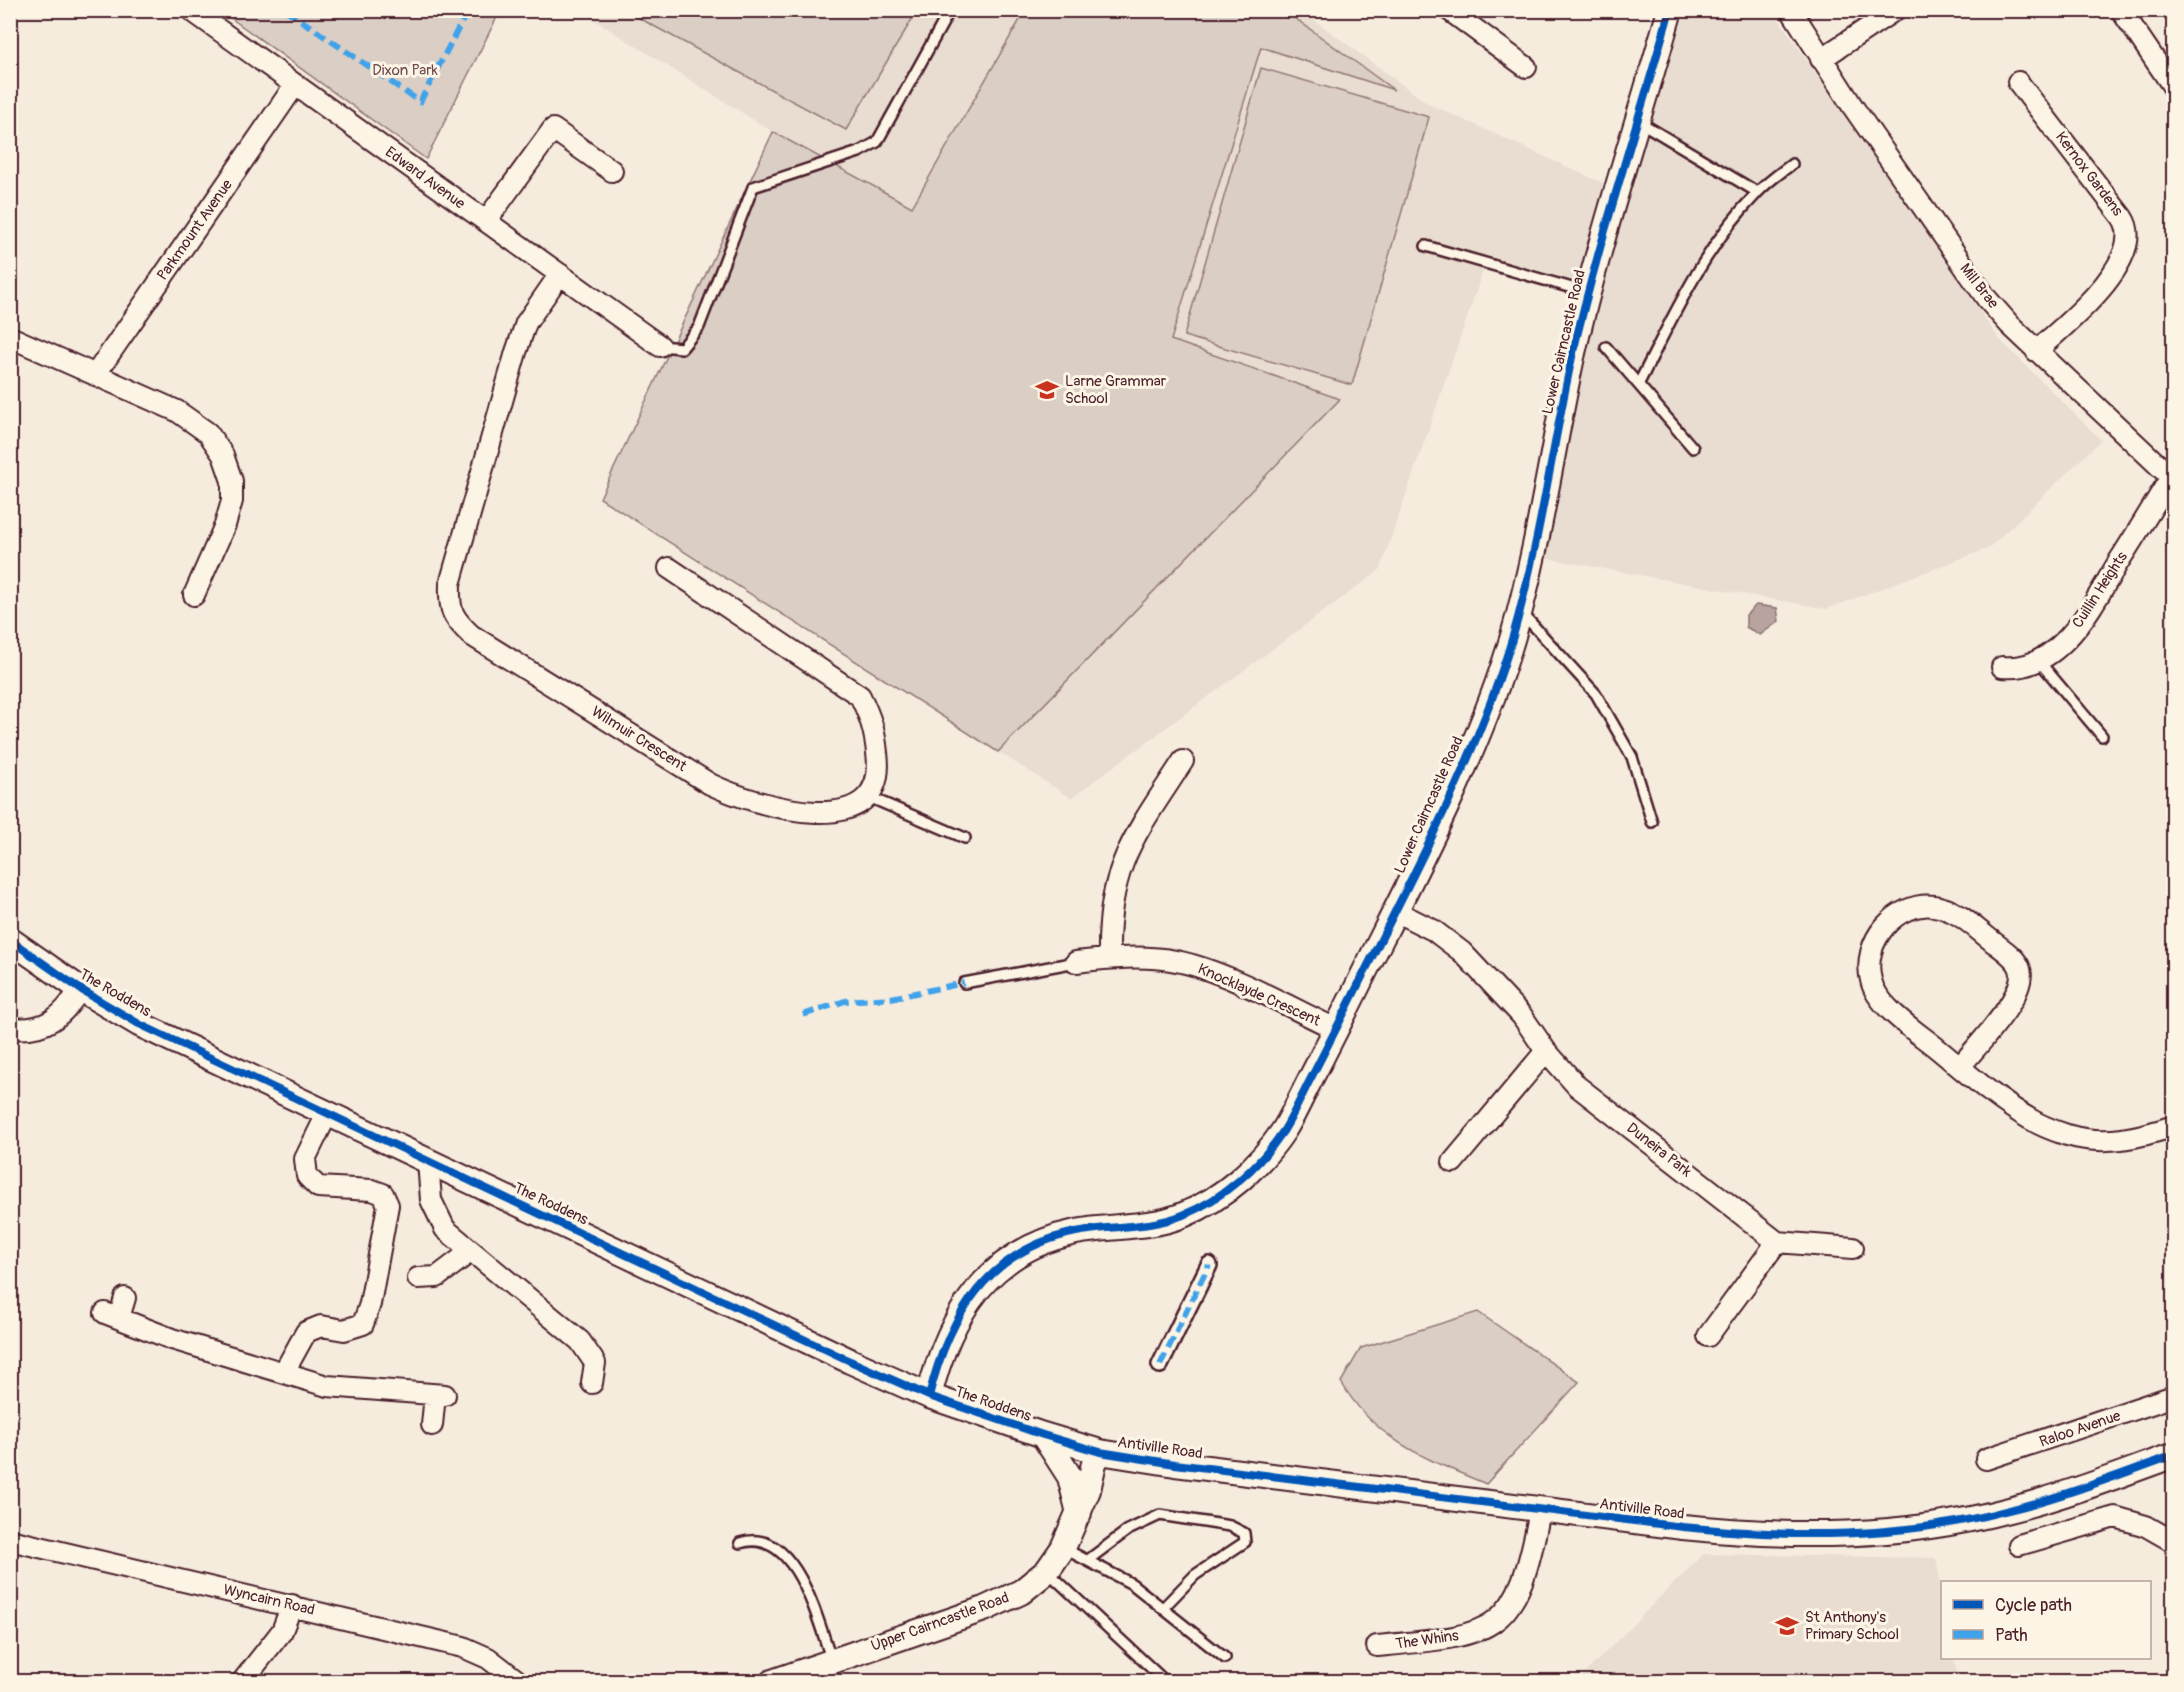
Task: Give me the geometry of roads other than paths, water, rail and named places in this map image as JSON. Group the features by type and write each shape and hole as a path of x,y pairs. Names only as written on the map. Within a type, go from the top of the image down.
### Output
{"street":[{"name":"Edward Avenue","path":"191,10 660,346"},
{"path":"1449,10 1526,67"},
{"name":"Lower Cairncastle Road","path":"929,1396 941,1353 960,1314 975,1289 999,1267 1026,1249 1077,1232 1163,1221 1185,1215 1222,1193 1247,1174 1285,1128 1395,911 1479,727 1502,668 1519,610 1588,293 1670,10"},
{"name":"Mill Brae","path":"1791,10 1821,59 1950,248 1988,298 2037,351 2172,479"},
{"path":"1821,59 1895,10"},
{"path":"2121,10 2174,88"},
{"name":"Kernox Gardens","path":"2018,82 2122,217 2128,232 2121,256 2099,293 2037,351"},
{"name":"Parkmount Avenue","path":"95,375 295,85"},
{"path":"486,221 552,129 612,171"},
{"name":"Wilmuir Crescent","path":"560,274 526,323 516,352 450,584 449,604 454,619 471,635 710,784 734,795 779,807 829,813 852,808 869,796"},
{"path":"10,338 177,411 198,423 208,433 223,455 232,481 232,501 225,525 194,595"},
{"name":"Cuillin Heights","path":"2002,667 2019,666 2038,660 2066,639 2082,621 2172,479"},
{"path":"669,568 860,696 873,723 879,767 876,784 869,796"},
{"path":"1109,958 1112,896 1124,858 1139,829 1183,761"},
{"path":"1960,1067 2015,998 2022,979 2020,967 2006,952 1954,912 1934,906 1911,907 1894,916 1878,934 1869,962 1870,979 1874,989 1890,1010 1960,1067 2032,1120 2068,1136 2106,1142 2145,1136 2174,1126"},
{"name":"Duneira Park","path":"1395,911 1433,930 1462,952 1518,1011 1546,1050 1577,1086 1778,1242"},
{"name":"The Roddens","path":"10,940 80,989 139,1024 850,1362 929,1396 1100,1452"},
{"name":"Knocklayde Crescent","path":"1076,962 1109,958 1170,960 1197,967 1336,1029"},
{"path":"10,1028 33,1028 52,1022 64,1012 80,989"},
{"path":"1453,1162 1546,1050"},
{"path":"285,1372 306,1332 321,1326 344,1330 363,1324 370,1304 388,1204 383,1194 372,1190 318,1187 307,1176 305,1159 327,1114"},
{"path":"428,1161 431,1200 445,1229 580,1341 595,1363 592,1383"},
{"path":"1708,1336 1778,1242 1854,1248"},
{"path":"418,1278 437,1276 470,1252"},
{"path":"1160,1365 1209,1265"},
{"path":"125,1298 112,1316 172,1339 327,1386 440,1395 432,1425"},
{"name":"Raloo Avenue","path":"1986,1459 2174,1396"},
{"path":"1043,1435 1070,1477 1079,1513"},
{"name":"Antiville Road","path":"1100,1452 1540,1510 1756,1535 1813,1536 1939,1525 2008,1511 2088,1487 2174,1455"},
{"name":"Upper Cairncastle Road","path":"772,1682 1003,1601 1022,1592 1047,1571 1063,1548 1079,1513 1094,1463 1100,1452"},
{"name":"The Whins","path":"1377,1646 1449,1639 1488,1628 1508,1611 1522,1586 1533,1549 1540,1510"},
{"path":"2019,1545 2115,1517 2146,1526 2174,1544 2174,1560"},
{"name":"Wyncairn Road","path":"10,1540 463,1647 488,1658 519,1682"},
{"path":"242,1682 282,1631 292,1605"}],"lane":[{"path":"660,346 682,348 699,327 753,187 859,152 877,142 950,10"},
{"path":"1638,121 1757,192"},
{"path":"1639,383 1695,274 1728,227 1757,192 1792,164"},
{"path":"1426,246 1588,293"},
{"path":"1606,347 1693,448"},
{"path":"1519,610 1596,693 1632,758 1652,822"},
{"path":"2038,660 2102,736"},
{"path":"869,796 965,838"},
{"path":"964,982 1076,962"},
{"path":"1088,1560 1128,1530 1160,1515 1230,1526 1244,1533 1245,1542 1195,1575 1162,1608"},
{"path":"740,1543 751,1539 767,1541 782,1552 793,1565 805,1587 832,1661"},
{"path":"1063,1548 1132,1584 1225,1658"},
{"path":"1047,1571 1166,1682"}],"place":[{"name":"Larne Grammar School","path":"1047,390"},
{"name":"St Anthony's Primary School","path":"1787,1626"}],"park label":[{"name":"Dixon Park","path":"405,70"}]}
